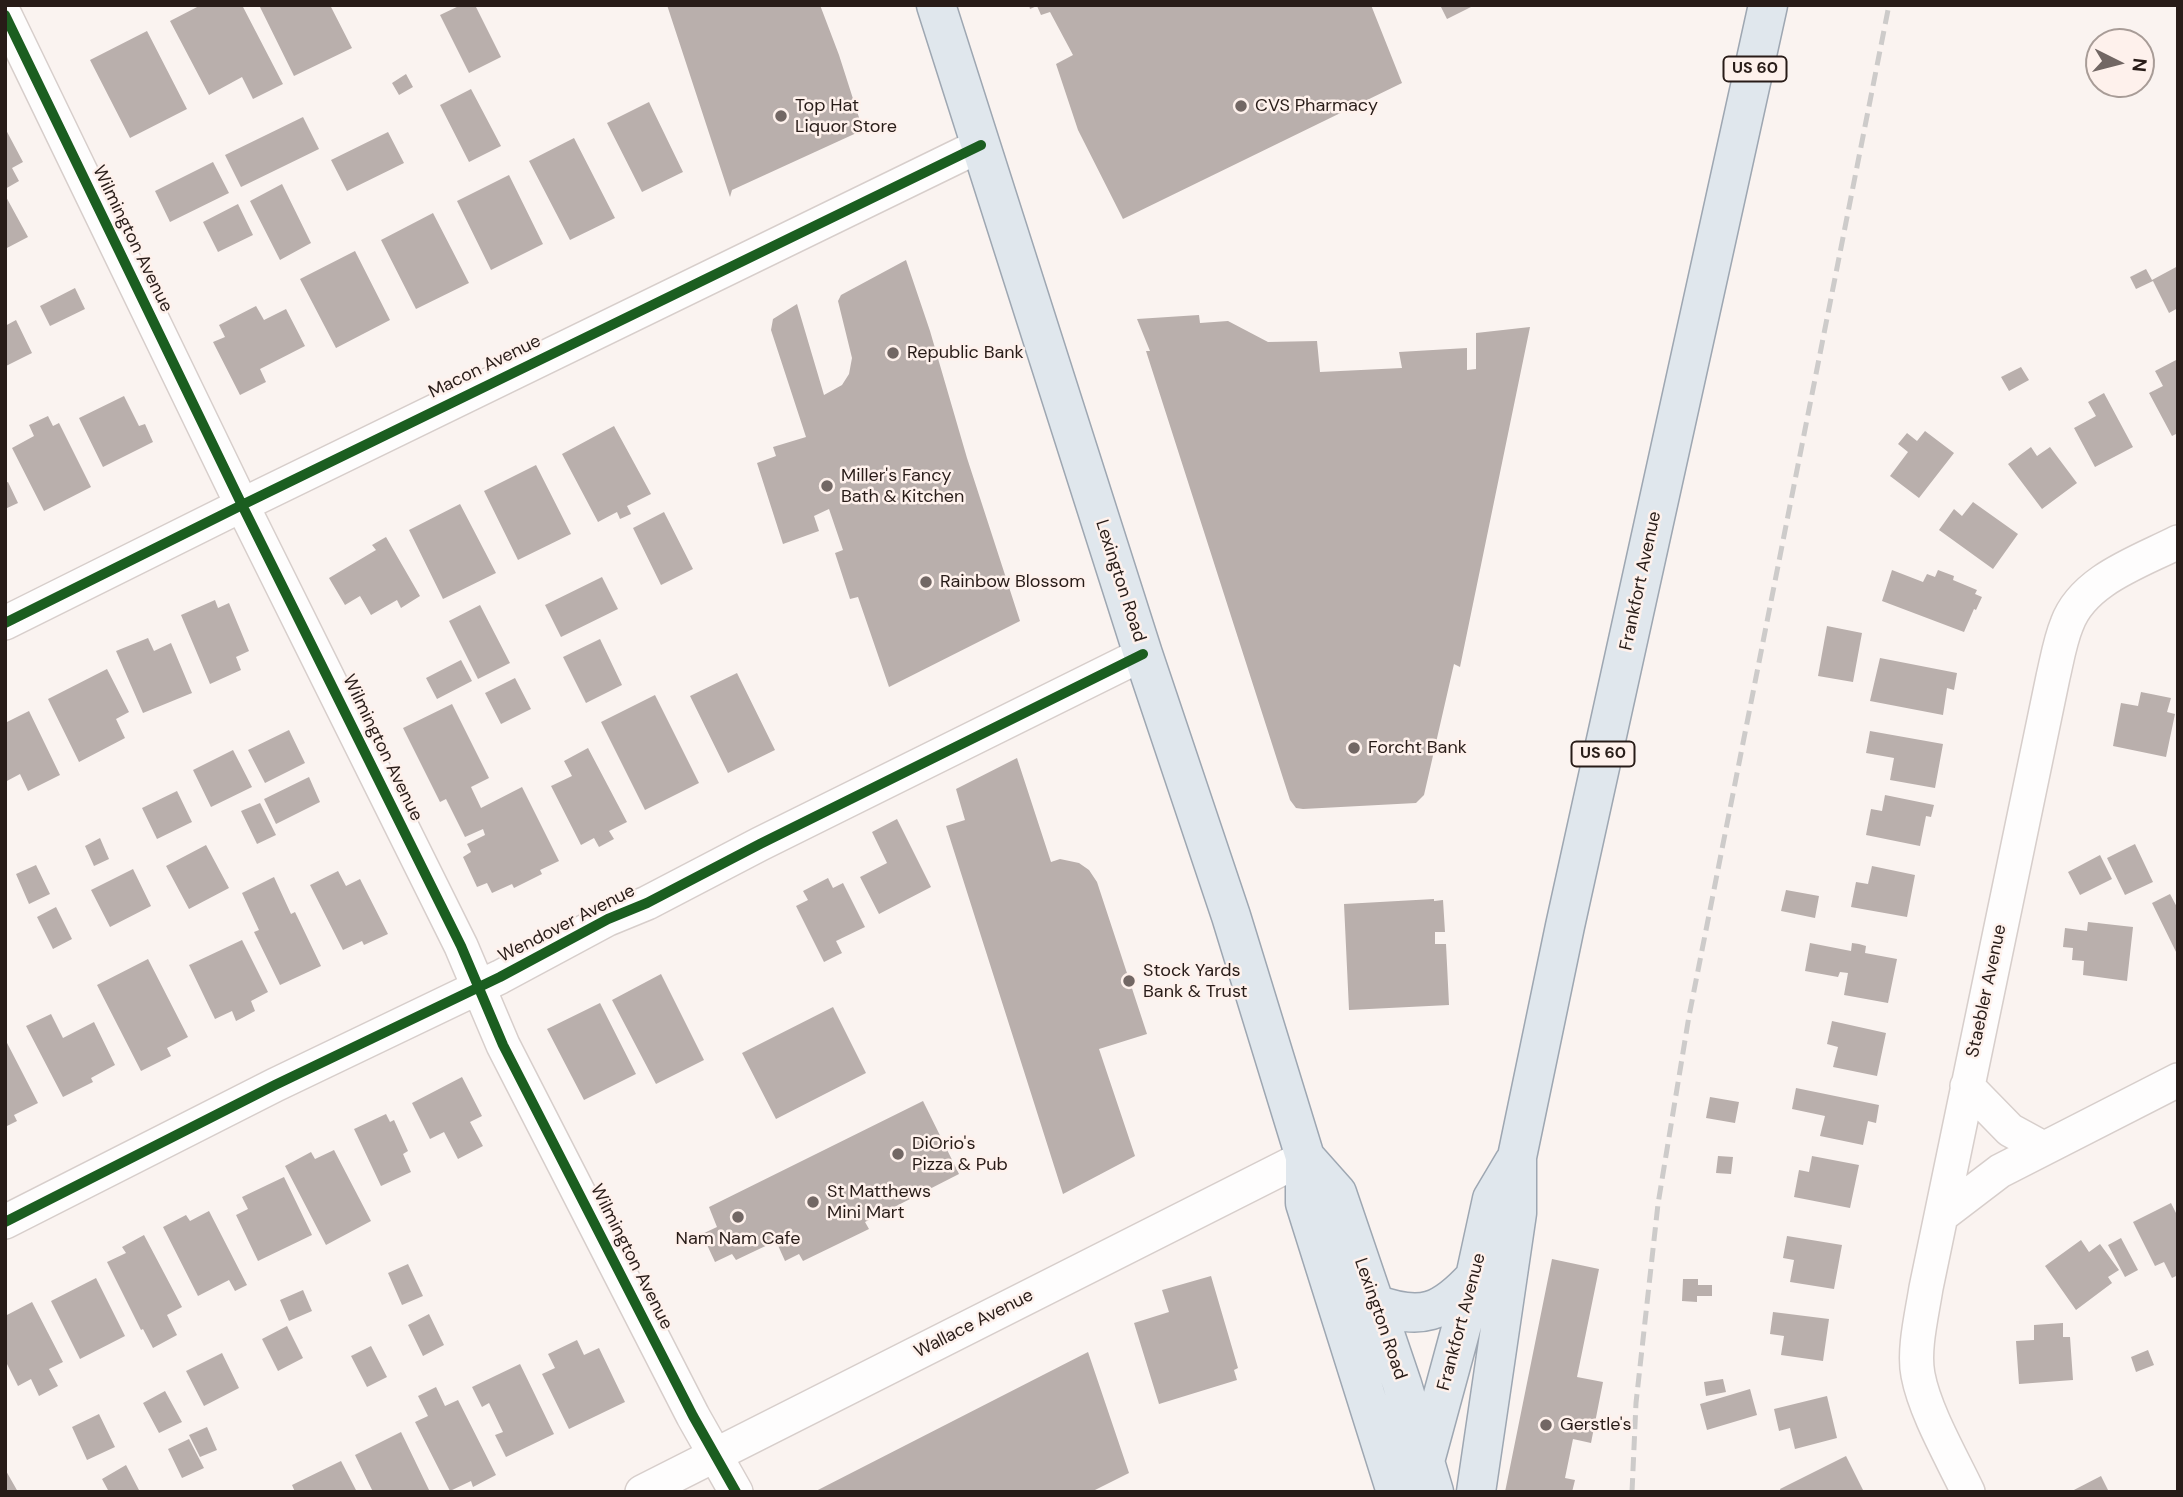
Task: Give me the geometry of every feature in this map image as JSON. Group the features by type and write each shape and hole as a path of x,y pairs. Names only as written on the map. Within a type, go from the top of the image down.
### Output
{"main road":[{"name":"Lexington Road","path":"936,5 1143,654 1231,916 1305,1157 1305,1203 1396,1492"},
{"name":"Frankfort Avenue","path":"1476,1492 1517,1213 1517,1157 1565,926 1768,5"},
{"name":"Lexington Road","path":"1305,1157 1337,1193 1375,1304 1425,1481"},
{"name":"Frankfort Avenue","path":"1425,1481 1492,1199 1517,1157"},
{"path":"1375,1304 1398,1312 1433,1310 1450,1301 1475,1277"}],"street":[{"name":"Wilmington Avenue","path":"5,15 242,505 461,946 509,1057 693,1416 736,1492"},
{"name":"Macon Avenue","path":"5,623 981,145"},
{"name":"Staebler Avenue","path":"1968,1492 1928,1404 1918,1374 1919,1343 1926,1288 2053,677 2067,623 2078,604 2102,581 2178,542"},
{"name":"Wendover Avenue","path":"5,1222 1143,654"},
{"path":"1941,1216 2000,1171 2178,1080"},
{"path":"1968,1086 2010,1130 2043,1147"},
{"name":"Wallace Avenue","path":"642,1492 1305,1157"}],"building":[{"path":"201,5 242,5 283,84 253,99 242,77 209,95 170,21"},
{"path":"259,5 330,5 352,48 294,76"},
{"path":"461,5 475,5 501,57 469,73 440,15"},
{"path":"667,5 820,5 863,130 732,190 730,197"},
{"name":"CVS Pharmacy","path":"1029,5 1371,5 1402,83 1123,219 1078,130 1056,64 1073,55 1050,12 1041,15 1037,6 1030,9"},
{"path":"1440,5 1475,5 1447,19"},
{"path":"147,31 187,109 130,138 90,60"},
{"path":"406,74 413,87 399,95 392,83"},
{"path":"471,89 501,146 469,162 440,105"},
{"path":"649,102 683,172 642,192 607,123"},
{"path":"303,117 319,149 241,187 225,155"},
{"path":"5,128 23,162 12,168 19,181 5,189"},
{"path":"388,132 404,163 347,191 331,160"},
{"path":"574,138 615,218 570,240 529,161"},
{"path":"213,162 229,193 170,222 155,191"},
{"path":"509,175 543,244 491,270 457,201"},
{"path":"282,184 311,243 280,260 250,201"},
{"path":"5,195 28,237 5,249"},
{"path":"238,204 253,235 218,252 203,222"},
{"path":"433,213 469,283 416,309 381,240"},
{"path":"355,251 390,320 336,348 300,279"},
{"path":"906,260 1020,621 889,687 858,597 850,599 835,553 843,550 829,509 814,516 819,531 783,544 757,463 776,456 773,447 806,437 771,330 773,319 797,304 824,395 842,385 849,374 852,358 838,301 841,295"},
{"path":"2178,266 2178,308 2169,313 2153,281 2136,289 2130,277 2146,269 2152,280"},
{"path":"75,288 85,309 50,326 40,306"},
{"path":"256,306 264,320 286,309 305,346 260,369 266,382 240,395 213,342 225,337 219,325"},
{"path":"1199,315 1200,323 1228,321 1268,342 1317,341 1320,372 1402,368 1399,352 1467,348 1467,370 1476,369 1476,333 1530,327 1460,667 1454,664 1424,795 1416,803 1303,809 1296,808 1290,800 1146,351 1150,351 1137,319"},
{"path":"16,320 32,353 6,366 5,326"},
{"path":"2178,359 2178,433 2172,436 2149,393 2163,386 2155,371"},
{"path":"2021,367 2029,380 2009,391 2001,377"},
{"path":"2104,393 2133,447 2095,467 2074,428 2096,416 2088,402"},
{"path":"124,396 139,426 145,424 153,442 103,467 79,418"},
{"path":"48,416 53,426 59,423 91,487 44,511 12,448 34,436 29,425"},
{"path":"614,426 651,494 627,506 631,514 620,519 617,512 598,522 562,454"},
{"path":"1925,431 1954,453 1919,498 1890,476 1908,452 1898,444 1907,433 1917,441"},
{"path":"2031,447 2037,456 2050,447 2077,483 2042,509 2008,464"},
{"path":"536,465 571,534 518,560 484,491"},
{"path":"8,482 18,503 5,509 5,483"},
{"path":"1973,502 2018,534 1993,569 1939,530 1954,509 1962,516"},
{"path":"460,504 496,573 443,599 409,530"},
{"path":"664,512 693,569 661,585 633,528"},
{"path":"386,537 420,596 401,608 397,600 371,615 360,596 345,605 329,578 376,550 372,545"},
{"path":"1892,570 1923,582 1927,574 1935,577 1938,570 1977,590 1975,594 1982,597 1964,632 1882,601"},
{"path":"602,577 618,609 561,637 545,605"},
{"path":"215,600 218,608 229,603 249,651 236,657 241,670 210,684 181,615"},
{"path":"480,605 510,663 478,679 449,621"},
{"path":"1827,626 1862,633 1853,682 1818,676"},
{"path":"148,638 154,651 171,643 192,693 143,713 116,651"},
{"path":"600,639 622,685 586,703 563,657"},
{"path":"1880,658 1957,673 1954,690 1947,688 1943,715 1870,701"},
{"path":"461,660 472,681 437,699 426,678"},
{"path":"107,669 129,712 116,719 125,738 79,762 48,699"},
{"path":"737,673 775,750 728,773 690,696"},
{"path":"515,678 531,709 501,724 485,693"},
{"path":"2141,692 2171,698 2167,712 2175,714 2166,757 2113,746 2121,703 2138,706"},
{"path":"655,695 699,783 645,810 601,722"},
{"path":"452,704 489,778 471,787 481,808 522,787 559,861 540,870 542,874 514,888 512,884 492,893 487,883 477,887 463,857 471,852 467,844 485,835 483,829 465,837 446,799 440,802 403,728"},
{"path":"29,711 60,775 28,791 20,774 5,782 5,723"},
{"path":"289,730 305,763 265,783 248,750"},
{"path":"1870,731 1943,744 1935,788 1890,780 1894,758 1866,753"},
{"path":"588,748 627,822 609,831 614,839 599,847 594,838 581,845 551,786 572,776 564,761"},
{"path":"233,750 252,787 211,807 193,770"},
{"path":"1017,758 1051,862 1060,859 1079,863 1089,870 1097,882 1147,1034 1099,1049 1135,1156 1063,1194 946,826 965,820 956,789"},
{"path":"309,777 320,802 276,824 264,799"},
{"path":"177,791 192,822 157,839 142,808"},
{"path":"1885,795 1934,805 1931,817 1926,816 1920,846 1866,835 1871,809 1882,811"},
{"path":"260,803 276,835 257,844 241,811"},
{"path":"897,819 931,887 879,914 860,877 887,863 872,832"},
{"path":"100,838 109,859 94,866 85,846"},
{"path":"2135,844 2153,882 2125,895 2107,858"},
{"path":"206,845 229,888 189,909 166,866"},
{"path":"2100,855 2112,879 2080,895 2068,872"},
{"path":"36,865 50,894 29,904 16,874"},
{"path":"1872,866 1915,875 1907,917 1851,907 1856,882 1868,884"},
{"path":"133,869 151,906 110,927 91,890"},
{"path":"338,871 346,886 360,879 388,934 364,945 362,941 343,950 310,885"},
{"path":"274,877 291,914 295,912 321,966 280,985 254,932 259,930 242,893"},
{"path":"828,878 833,888 843,883 865,927 836,941 842,953 824,962 796,906 808,900 803,891"},
{"path":"1786,890 1819,896 1815,918 1781,911"},
{"path":"2170,894 2178,909 2178,956 2152,903"},
{"path":"1443,900 1445,932 1435,932 1435,944 1446,944 1449,1005 1349,1010 1344,904"},
{"path":"56,907 72,939 53,949 37,917"},
{"path":"2088,922 2133,927 2127,981 2083,975 2084,961 2072,960 2073,948 2063,947 2065,928 2087,931"},
{"path":"242,940 268,992 251,1001 255,1011 242,1018 236,1021 232,1011 215,1019 189,965"},
{"path":"1810,943 1851,951 1852,943 1859,944 1866,946 1865,953 1897,959 1888,1003 1844,995 1848,973 1840,972 1838,977 1805,971"},
{"path":"148,959 188,1037 167,1048 171,1056 141,1071 97,985"},
{"path":"661,974 704,1060 656,1084 612,1000"},
{"path":"600,1003 636,1074 584,1100 547,1029"},
{"path":"833,1007 866,1073 776,1119 742,1053"},
{"path":"51,1014 63,1038 94,1022 115,1065 91,1078 93,1082 63,1097 26,1026"},
{"path":"1832,1021 1886,1033 1877,1076 1833,1067 1838,1047 1827,1044"},
{"path":"5,1039 38,1103 14,1115 17,1121 5,1127"},
{"path":"462,1077 482,1116 470,1122 483,1146 458,1159 444,1132 430,1139 412,1103"},
{"path":"1796,1088 1879,1105 1876,1123 1868,1121 1863,1145 1820,1136 1825,1116 1792,1109"},
{"path":"1710,1097 1739,1102 1735,1123 1706,1118"},
{"path":"923,1101 959,1174 865,1222 869,1229 803,1261 799,1254 785,1261 776,1241 736,1260 732,1254 715,1262 702,1234 717,1227 709,1207"},
{"path":"386,1114 390,1122 394,1120 408,1151 403,1154 411,1172 381,1186 354,1129"},
{"path":"334,1150 371,1221 326,1245 285,1166 311,1152 315,1159"},
{"path":"1718,1156 1733,1157 1731,1174 1716,1173"},
{"path":"1812,1156 1859,1165 1850,1208 1794,1197 1799,1170 1809,1172"},
{"path":"284,1177 312,1235 258,1261 236,1215 248,1209 242,1197"},
{"path":"2171,1203 2178,1217 2178,1275 2172,1278 2164,1262 2155,1266 2133,1222"},
{"path":"209,1211 247,1285 235,1291 229,1280 198,1296 163,1227 186,1215 190,1221"},
{"path":"144,1235 182,1307 167,1315 177,1335 153,1348 107,1262 126,1253 122,1247"},
{"path":"1787,1236 1842,1245 1834,1289 1790,1282 1794,1260 1783,1258"},
{"path":"2121,1238 2138,1270 2125,1277 2108,1245"},
{"path":"2081,1240 2089,1252 2100,1244 2119,1270 2108,1277 2112,1283 2076,1310 2045,1266"},
{"path":"1552,1259 1599,1269 1577,1377 1603,1382 1591,1443 1573,1439 1565,1478 1575,1480 1572,1492 1505,1492"},
{"path":"408,1264 423,1296 402,1305 388,1273"},
{"path":"1211,1276 1238,1368 1234,1370 1237,1380 1159,1404 1134,1323 1169,1312 1162,1290"},
{"path":"96,1278 125,1336 80,1359 51,1301"},
{"path":"1683,1279 1698,1279 1698,1285 1712,1285 1712,1296 1697,1296 1697,1302 1682,1301"},
{"path":"303,1290 312,1311 289,1321 280,1300"},
{"path":"32,1302 63,1362 49,1369 58,1386 39,1396 31,1379 18,1386 5,1360 5,1316"},
{"path":"1773,1312 1829,1319 1823,1361 1781,1355 1784,1336 1770,1334"},
{"path":"429,1314 444,1345 423,1356 408,1325"},
{"path":"2063,1323 2063,1337 2070,1337 2073,1380 2019,1384 2016,1341 2034,1340 2034,1325"},
{"path":"287,1326 303,1358 278,1371 262,1339"},
{"path":"577,1340 584,1355 599,1348 625,1402 569,1429 542,1374 555,1368 548,1354"},
{"path":"371,1346 387,1377 367,1387 351,1356"},
{"path":"2148,1350 2154,1365 2136,1372 2131,1357"},
{"path":"1088,1352 1129,1473 1091,1492 814,1492"},
{"path":"222,1353 239,1388 204,1406 186,1371"},
{"path":"520,1364 554,1434 506,1457 495,1435 503,1432 489,1403 482,1407 472,1387"},
{"path":"1723,1379 1726,1392 1706,1396 1704,1382"},
{"path":"436,1387 445,1406 458,1400 496,1475 473,1487 471,1481 450,1491 415,1422 428,1416 418,1396"},
{"path":"1750,1389 1757,1415 1707,1430 1700,1404"},
{"path":"165,1391 182,1422 159,1433 143,1403"},
{"path":"1827,1396 1837,1438 1795,1449 1790,1428 1779,1431 1774,1409"},
{"path":"99,1414 115,1447 87,1460 72,1427"},
{"path":"207,1427 217,1450 200,1457 189,1435"},
{"path":"401,1432 430,1492 373,1492 355,1455"},
{"path":"189,1439 204,1468 182,1478 168,1449"},
{"path":"1846,1456 1864,1492 1781,1492 1780,1489"},
{"path":"341,1461 357,1492 295,1492 292,1485"},
{"path":"126,1465 140,1492 109,1492 102,1479"},
{"path":"5,1469 18,1492 5,1492"},
{"path":"2101,1476 2109,1492 2070,1492"}],"railway":[{"path":"1632,1492 1636,1403 1658,1204 1689,1016 1889,5"}],"cycle path":[{"path":"5,15 242,505 461,946 503,1045 693,1416 736,1492"},
{"path":"5,623 981,145"},
{"path":"5,1222 1143,654"}],"place":[{"name":"CVS Pharmacy","path":"1241,106"},
{"name":"Top Hat Liquor Store","path":"781,116"},
{"name":"Republic Bank","path":"893,353"},
{"name":"Miller's Fancy Bath & Kitchen","path":"827,486"},
{"name":"Rainbow Blossom","path":"926,582"},
{"name":"Forcht Bank","path":"1354,748"},
{"name":"Stock Yards Bank & Trust","path":"1129,981"},
{"name":"DiOrio's Pizza & Pub","path":"898,1154"},
{"name":"St Matthews Mini Mart","path":"813,1202"},
{"name":"Nam Nam Cafe","path":"738,1217"},
{"name":"Gerstle's","path":"1546,1425"}]}
